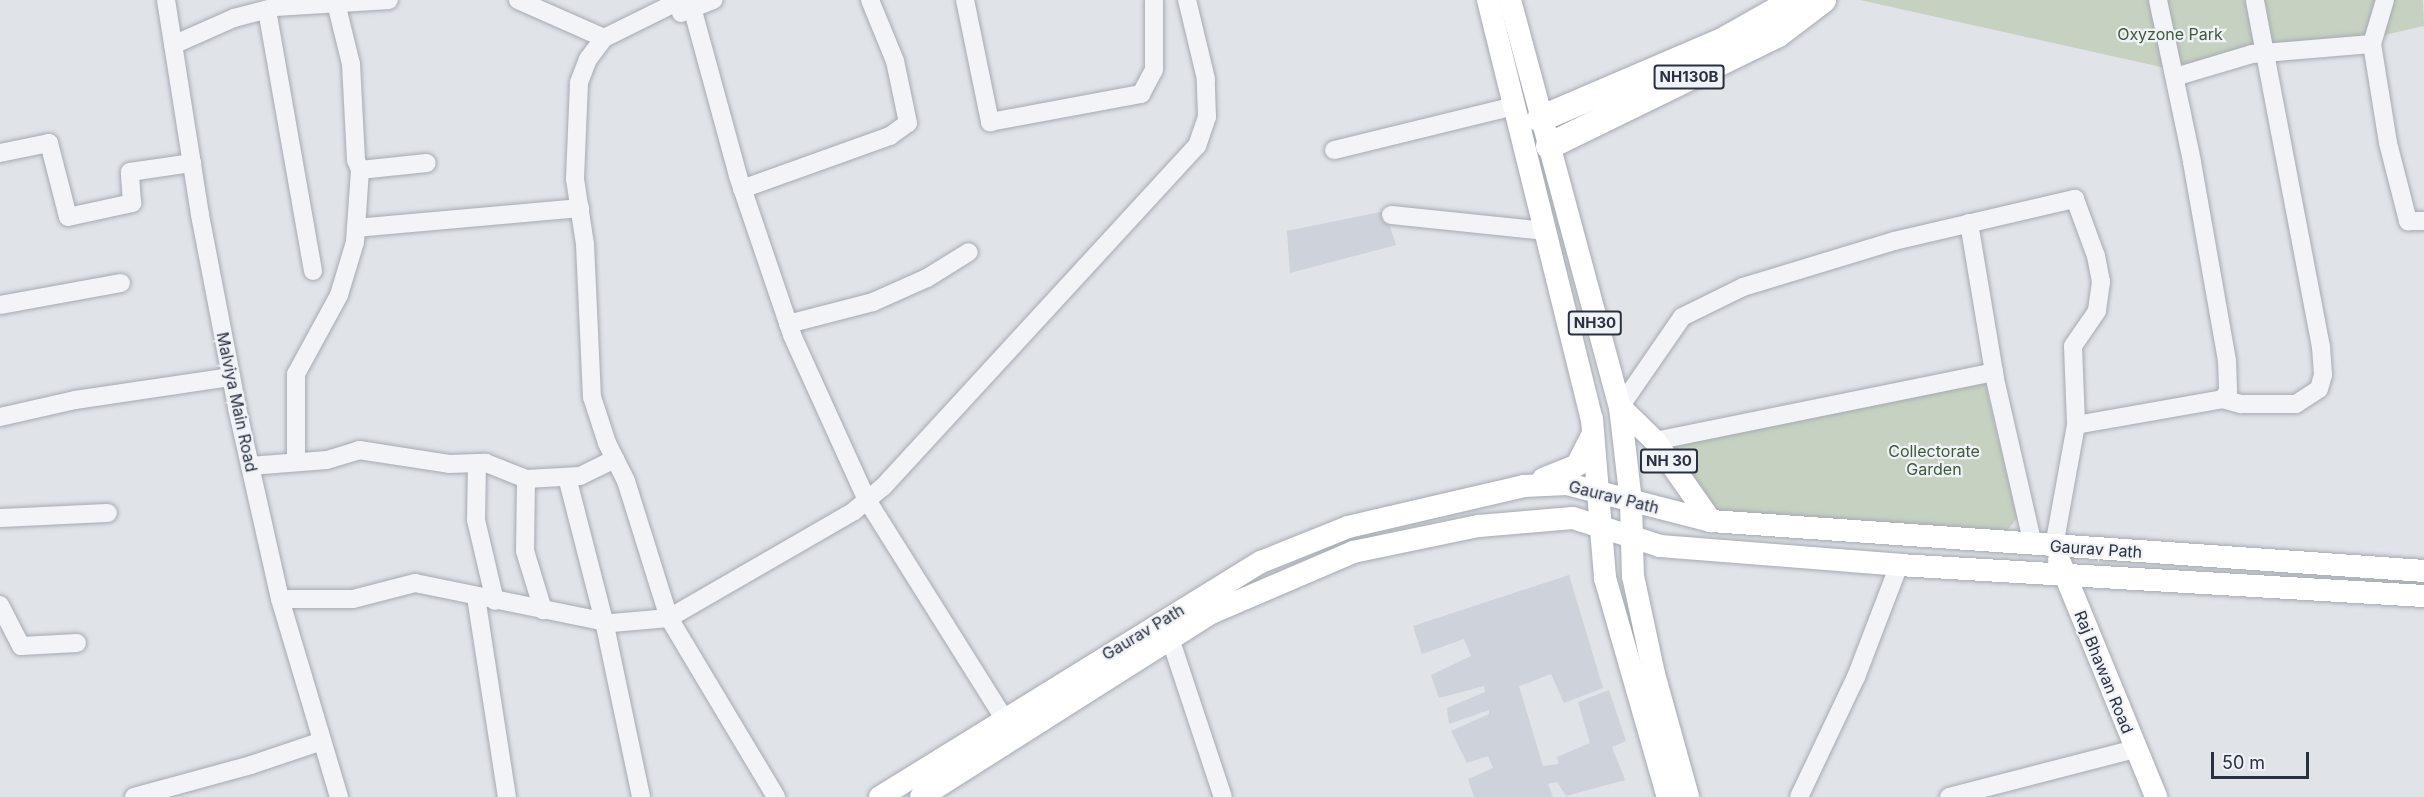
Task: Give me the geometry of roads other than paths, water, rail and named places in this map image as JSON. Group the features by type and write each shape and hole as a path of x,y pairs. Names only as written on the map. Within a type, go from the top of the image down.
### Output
{"highway":[{"name":"NH130B","path":"1540,119 1724,40 1795,0"},
{"name":"NH130B","path":"1549,146 1777,35 1823,0"}],"main road":[{"name":"NH30","path":"1488,0 1546,231 1593,433 1600,493 1605,578 1668,797"},
{"name":"NH30","path":"1510,0 1540,119 1620,407 1631,502 1633,576 1644,629 1689,797"},
{"name":"NH 30","path":"1620,407 1655,441 1711,521"},
{"path":"1524,486 1577,465 1593,433"},
{"name":"Gaurav Path","path":"880,797 1004,718 1167,628 1261,562 1348,527 1524,486 1567,484 1711,521 2424,572"},
{"path":"929,795 1167,628 1284,578 1353,552 1537,519 1573,518 1601,529 1660,546 1899,565 2063,572 2424,596"},
{"name":"Raj Bhawan Road","path":"2044,545 2063,572 2156,797"}],"street":[{"name":"Malviya Main Road","path":"166,0 192,163 231,377 250,465 280,599 339,797"},
{"path":"173,45 234,18 267,10 389,0"},
{"path":"518,0 604,38"},
{"path":"713,0 688,4 632,23 604,38 588,59 579,83 575,149 585,244 592,397 645,537 669,618 776,797"},
{"path":"742,189 890,136 908,123 895,61 870,0"},
{"path":"965,0 990,122 1140,94 1154,70 1154,0"},
{"path":"280,599 353,599 415,583 495,601 604,621 669,618 867,500 1068,290 1197,146 1207,117 1206,80 1187,0"},
{"path":"2158,0 2175,77 2227,360 2228,391 2223,399"},
{"path":"2076,425 2223,399 2241,404 2296,404 2319,389 2323,375 2321,347 2255,0"},
{"path":"2385,0 2372,44 2388,143 2408,221 2424,221"},
{"path":"296,462 297,374 339,295 356,228 360,170 356,160 351,64 336,3"},
{"path":"688,4 742,189 788,324 867,500 1004,718"},
{"path":"267,10 313,271"},
{"path":"2175,77 2265,52 2372,44"},
{"path":"1334,150 1514,106"},
{"path":"0,153 50,143 68,217 132,203 130,172 192,163"},
{"path":"360,170 427,162"},
{"path":"1620,407 1682,317 1743,287 1894,241 2075,199 2096,256 2101,282 2097,311 2073,346 2076,425 2044,545"},
{"path":"356,228 580,208"},
{"path":"1391,215 1546,231"},
{"path":"1969,223 1994,372 2044,545"},
{"path":"788,324 873,302 927,278 969,252"},
{"path":"0,305 121,283"},
{"path":"1655,441 1994,372"},
{"path":"0,417 75,400 231,377"},
{"path":"250,465 327,460 359,450 449,464 486,463 526,479 580,476 615,459"},
{"path":"477,463 476,520 495,601"},
{"path":"567,477 604,621 641,797"},
{"path":"526,479 525,551 543,610"},
{"path":"0,518 108,513"},
{"path":"1799,797 1856,677 1899,565"},
{"path":"476,597 507,797"},
{"path":"0,605 21,646 77,643"},
{"path":"1167,628 1223,797"},
{"path":"134,797 251,765 322,741"},
{"path":"1950,797 2135,749"}],"park label":[{"name":"Oxyzone Park","path":"2170,34"},
{"name":"Collectorate Garden","path":"1934,460"}]}
